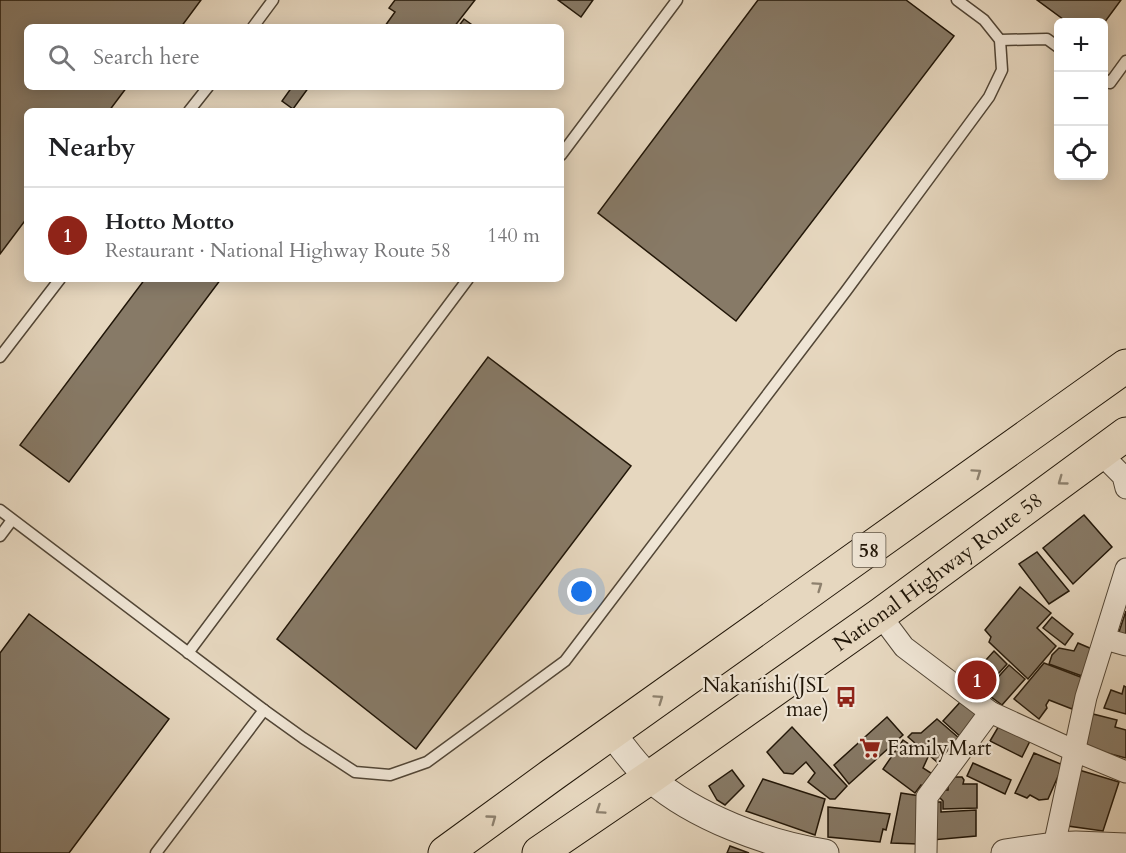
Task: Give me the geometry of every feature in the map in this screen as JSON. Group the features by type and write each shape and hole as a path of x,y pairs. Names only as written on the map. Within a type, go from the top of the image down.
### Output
{"highway":[{"name":"58","path":"445,853 1126,366"},
{"name":"National Highway Route 58","path":"540,853 880,615 1113,444"}],"street":[{"path":"1113,444 1126,488"},
{"path":"1029,850 1075,751 1086,697 1126,569"},
{"path":"880,615 904,647 990,711 1126,772"},
{"path":"1105,639 1126,645"},
{"path":"926,853 927,797 990,711"},
{"path":"611,733 649,778 698,812 764,838 825,853"},
{"path":"1029,850 1076,845 1126,847"}],"lane":[{"path":"256,24 273,0"},
{"path":"564,151 677,0"},
{"path":"0,510 264,710 355,772 390,775 427,762 565,661 846,291 989,97 1002,69 1000,40 984,20 957,0"},
{"path":"1000,40 1047,39 1054,44"},
{"path":"1108,82 1110,83 1126,61"},
{"path":"191,108 206,90"},
{"path":"0,357 58,282"},
{"path":"188,653 466,282"},
{"path":"0,536 12,520"},
{"path":"156,853 264,710"}],"building":[{"path":"0,0 201,0 183,24 24,24 24,90 125,90 111,108 24,108 24,222 0,254"},
{"path":"395,0 475,0 456,24 386,24 395,12 389,8"},
{"path":"558,0 593,0 581,17"},
{"path":"758,0 906,0 954,36 736,321 598,213"},
{"path":"1037,0 1121,0 1108,18 1062,18"},
{"path":"464,19 471,24 460,24"},
{"path":"290,90 307,90 294,108 282,101"},
{"path":"143,282 219,282 69,482 20,445"},
{"path":"488,357 631,466 416,749 277,639"},
{"path":"1084,515 1112,547 1073,584 1043,548"},
{"path":"1037,552 1069,591 1049,604 1019,564"},
{"path":"1020,587 1051,613 1037,628 1056,646 1028,679 989,642 991,637 985,630"},
{"path":"1126,611 1126,638 1118,635"},
{"path":"29,614 169,719 69,853 0,853 0,653"},
{"path":"1052,617 1073,634 1065,645 1043,628"},
{"path":"1078,643 1092,649 1082,676 1049,664 1052,655 1059,648 1074,651"},
{"path":"994,651 1007,664 979,695 965,683"},
{"path":"1044,663 1083,678 1072,709 1049,700 1047,708 1039,719 1014,699"},
{"path":"1009,665 1025,679 1002,705 991,697 988,699 983,694"},
{"path":"1124,686 1126,687 1126,714 1104,708 1111,690 1122,694"},
{"path":"963,699 983,716 962,738 943,721"},
{"path":"1093,714 1117,720 1115,727 1126,730 1126,758 1084,747"},
{"path":"887,717 903,735 849,784 834,765"},
{"path":"937,719 959,738 937,762 908,737 912,733 921,733"},
{"path":"1000,724 1030,741 1022,757 990,741"},
{"path":"792,727 847,786 835,799 830,799 808,782 815,773 806,762 793,774 784,773 767,752"},
{"path":"903,740 928,757 923,768 934,775 927,789 921,785 915,793 883,769"},
{"path":"1034,753 1063,765 1048,799 1039,800 1030,795 1027,798 1015,793"},
{"path":"973,763 1011,780 1005,794 967,776"},
{"path":"732,770 744,786 725,805 717,800 709,786"},
{"path":"1079,770 1119,782 1103,831 1068,826"},
{"path":"951,777 962,777 963,784 977,784 977,808 943,809 943,801 939,797 943,790 948,790"},
{"path":"763,779 825,799 815,835 746,811"},
{"path":"901,793 920,796 918,844 891,843"},
{"path":"933,802 941,802 941,812 976,810 976,836 932,840"},
{"path":"828,807 890,814 880,842 828,837"},
{"path":"730,846 749,853 727,853"}],"place":[{"name":"Hotto Motto","path":"977,680"},
{"name":"Nakanishi(JSL mae)","path":"846,697"},
{"name":"FamilyMart","path":"870,748"}]}
